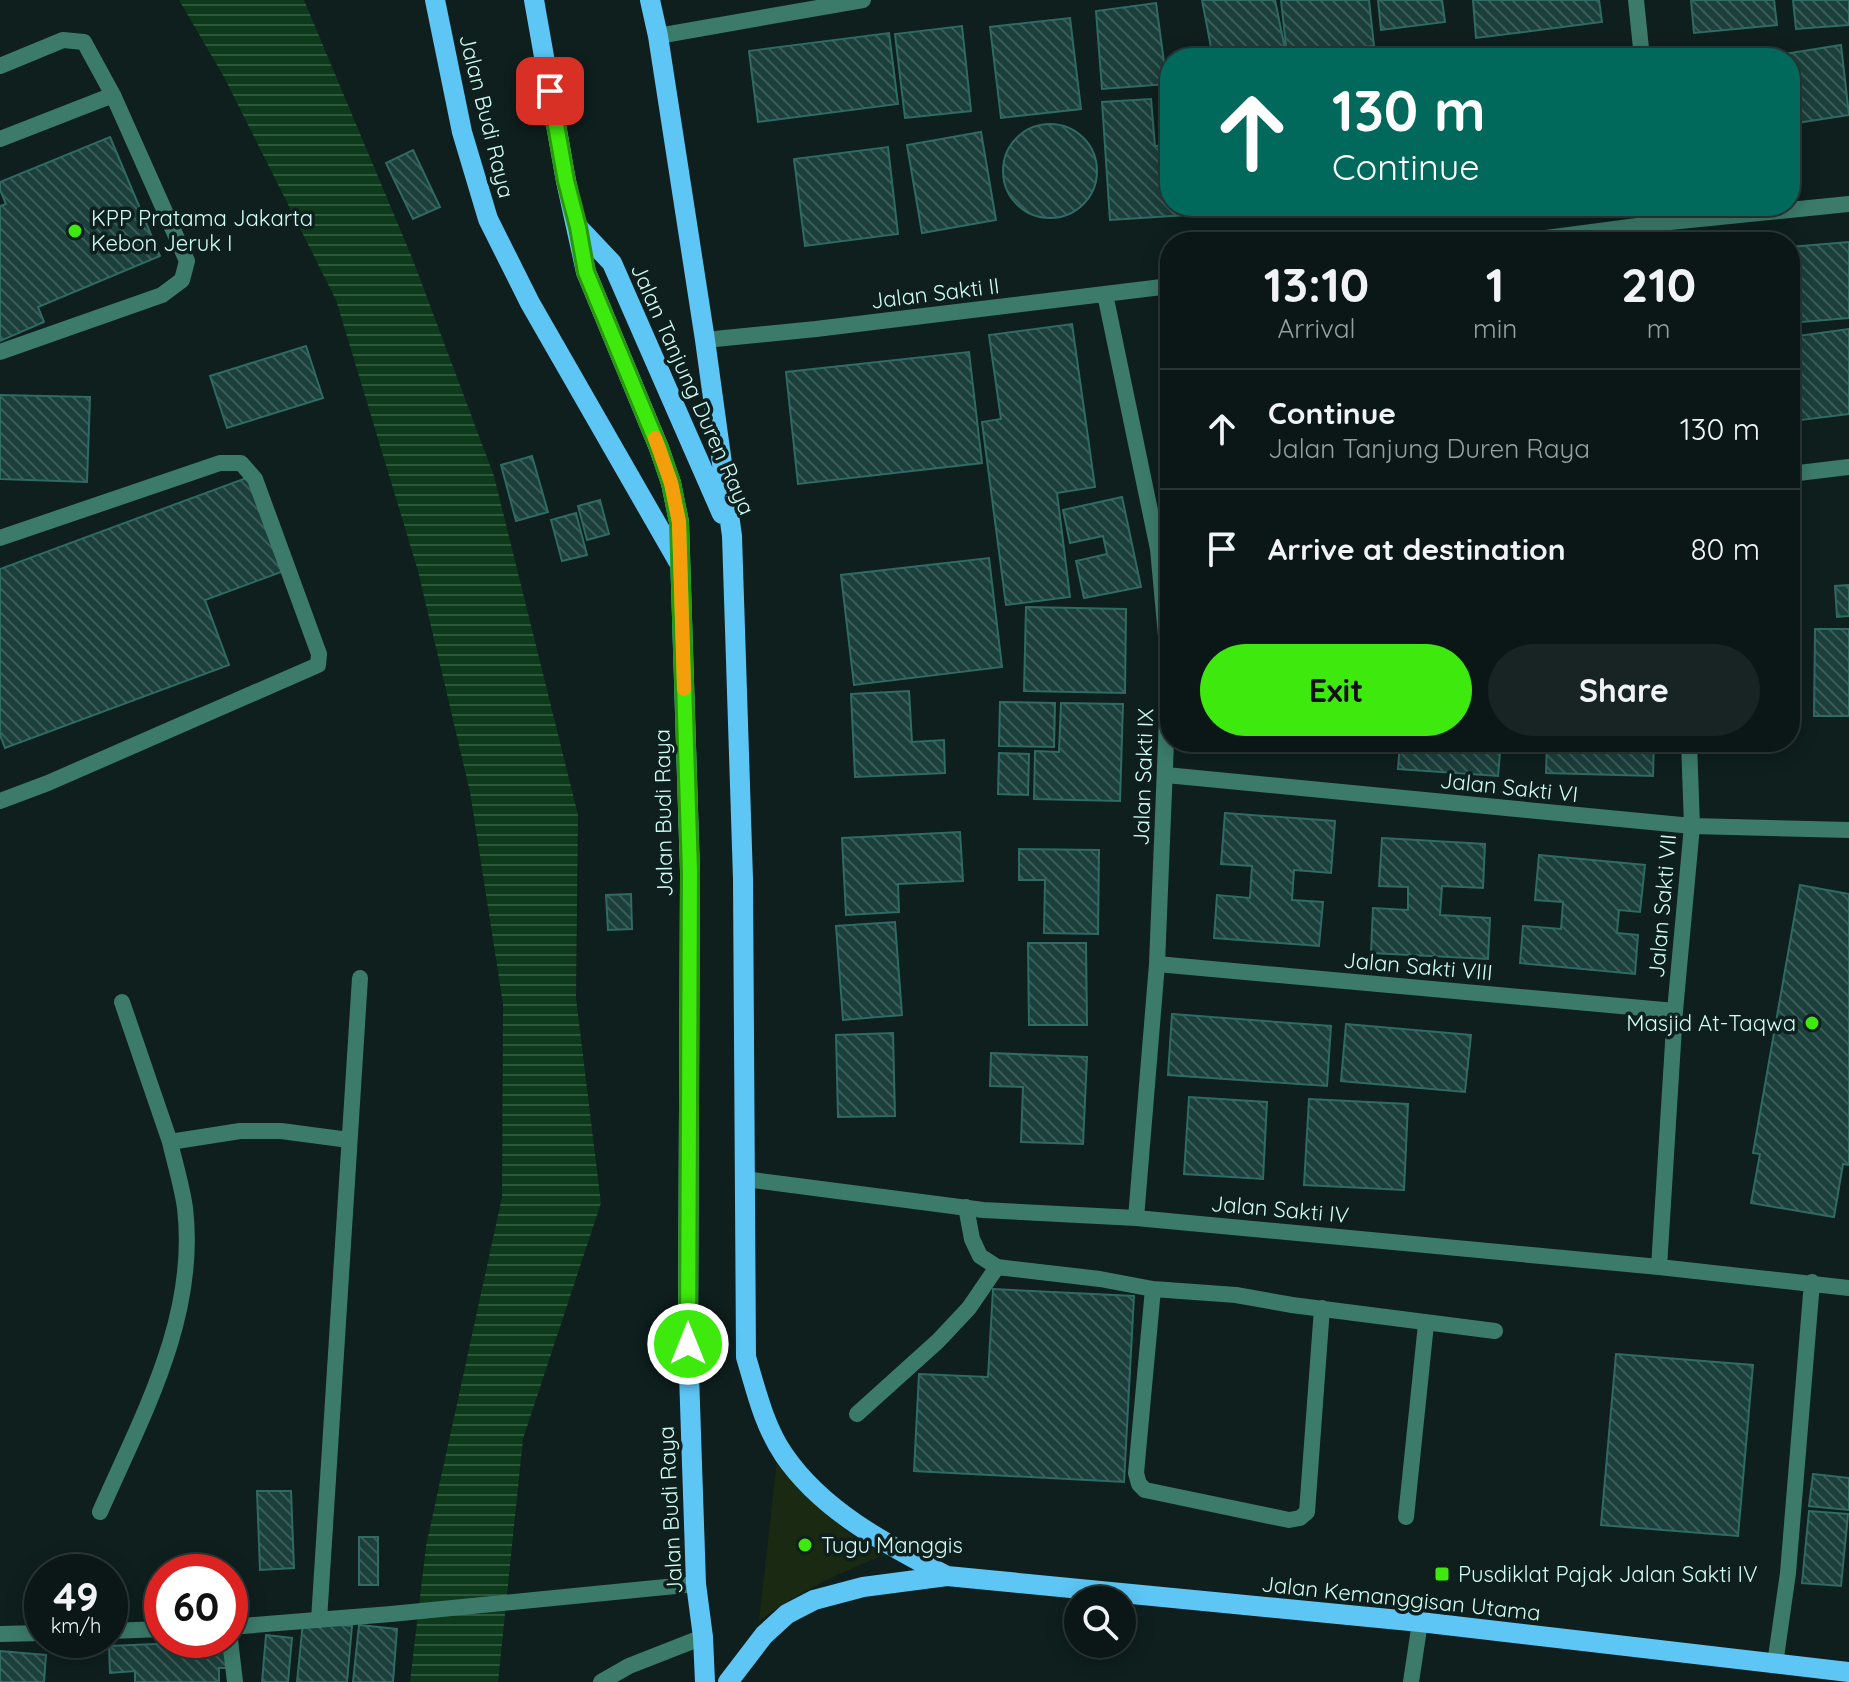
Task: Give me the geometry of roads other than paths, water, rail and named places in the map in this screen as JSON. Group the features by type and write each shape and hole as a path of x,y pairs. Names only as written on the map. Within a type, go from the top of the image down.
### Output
{"main road":[{"name":"Jalan Budi Raya","path":"435,0 462,132 488,219 530,303 680,564 690,872 688,1344 696,1584 705,1682"},
{"name":"Jalan Tanjung Duren Raya","path":"534,0 566,181 586,272 671,483 679,522 680,564"},
{"path":"650,0 705,340 732,536 743,879 745,1179"},
{"name":"Jalan Tanjung Duren Raya","path":"578,227 612,263 732,536"},
{"name":"Jalan Kemanggisan Utama","path":"745,1179 746,1357 763,1414 784,1455 843,1515 882,1541 947,1576"},
{"name":"Jalan Kemanggisan Utama","path":"728,1682 764,1635 787,1614 814,1600 863,1587 947,1576 1420,1622 1849,1672"}],"street":[{"path":"658,36 863,0"},
{"path":"1636,0 1641,48"},
{"path":"0,66 63,40 84,42 113,95 187,261 182,280 162,295 0,352"},
{"path":"0,139 113,95"},
{"path":"1800,209 1849,204"},
{"path":"1659,216 1660,223"},
{"path":"1591,232 1730,216"},
{"name":"Jalan Sakti II","path":"705,340 1160,287"},
{"name":"Jalan Sakti IX","path":"1105,294 1160,531"},
{"path":"0,538 220,463 241,463 255,479 319,654 318,665 0,801"},
{"path":"1800,473 1849,467"},
{"name":"Jalan Sakti IX","path":"1136,1218 1157,964 1167,752"},
{"name":"Jalan Sakti VII","path":"1659,1267 1675,1011 1692,826 1689,752"},
{"name":"Jalan Sakti VI","path":"1166,775 1692,826 1849,830"},
{"name":"Jalan Sakti VIII","path":"1157,964 1675,1011"},
{"path":"319,1620 360,978"},
{"path":"100,1512 169,1355 186,1278 185,1209 170,1142 122,1002"},
{"path":"170,1142 240,1131 281,1131 349,1140"},
{"name":"Jalan Sakti IV","path":"745,1179 966,1207 1136,1218 1849,1288"},
{"path":"966,1207 972,1239 980,1256 997,1267 1100,1279 1153,1289 1236,1295 1391,1316 1426,1324 1495,1331"},
{"path":"857,1414 938,1341 969,1308 997,1267"},
{"path":"1775,1664 1788,1573 1812,1282"},
{"path":"1153,1289 1136,1473 1139,1484 1145,1490 1289,1520 1300,1518 1307,1512 1322,1308"},
{"path":"1406,1517 1426,1324"},
{"path":"248,1626 696,1584"},
{"path":"1411,1682 1420,1622"},
{"path":"0,1634 24,1633"},
{"path":"601,1682 629,1666 703,1637"},
{"path":"232,1658 235,1682"}],"place":[{"name":"KPP Pratama Jakarta Kebon Jeruk I","path":"75,231"},
{"name":"Masjid At-Taqwa","path":"1812,1023"},
{"name":"Tugu Manggis","path":"805,1545"},
{"name":"Pusdiklat Pajak Jalan Sakti IV","path":"1442,1574"}]}
